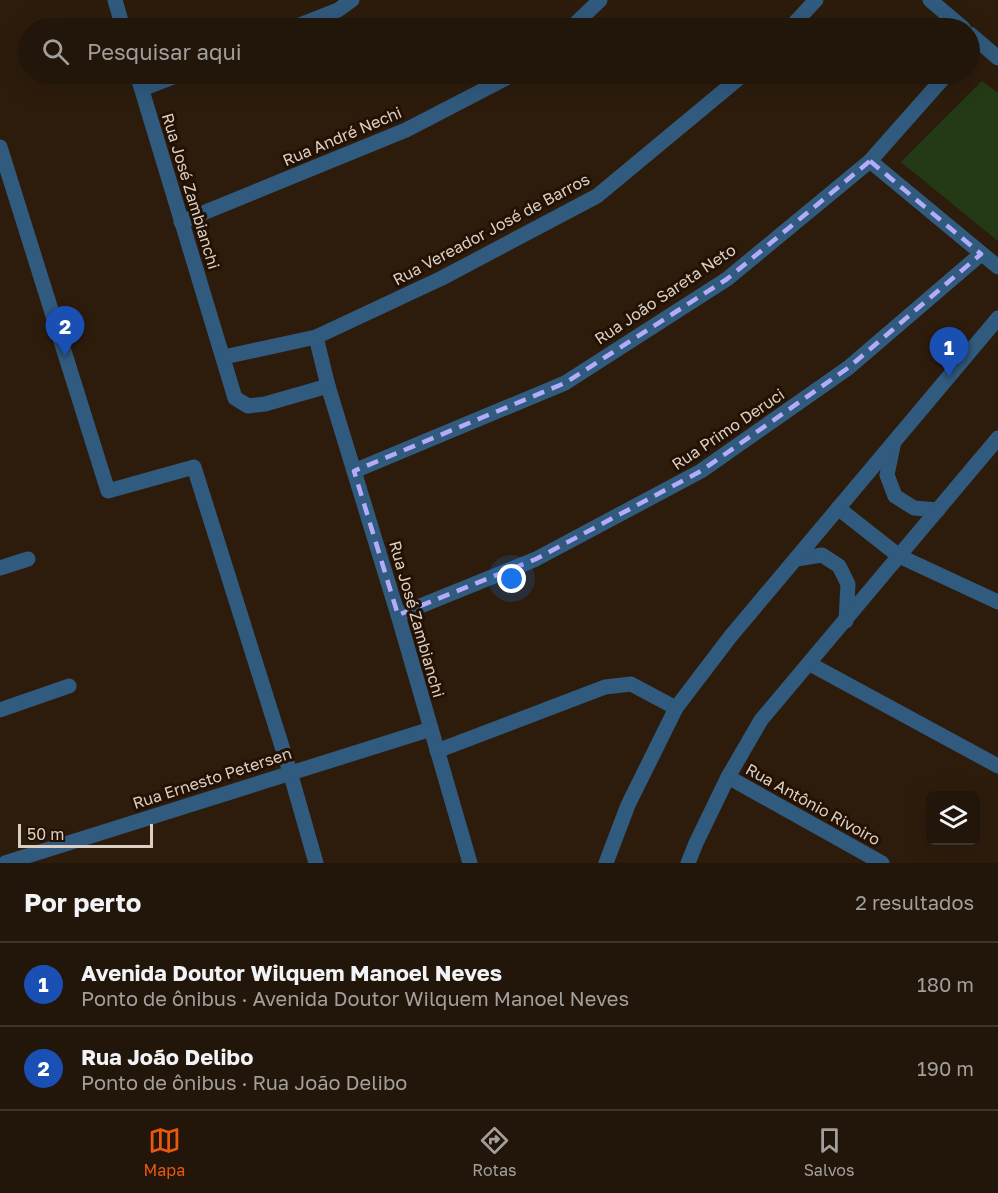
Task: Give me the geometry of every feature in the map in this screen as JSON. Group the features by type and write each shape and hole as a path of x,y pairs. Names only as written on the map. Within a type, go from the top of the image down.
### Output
{"street":[{"path":"115,0 120,18"},
{"path":"318,18 338,10 352,0"},
{"path":"581,18 600,0"},
{"path":"799,18 816,0"},
{"path":"930,0 951,18"},
{"path":"980,46 998,58"},
{"name":"Rua José Zambianchi","path":"140,84 236,398 248,406 265,404 328,386"},
{"path":"141,89 154,84"},
{"name":"Rua André Nechi","path":"181,222 406,130 495,84"},
{"name":"Rua Vereador José de Barros","path":"224,357 316,337 442,278 597,196 732,84"},
{"name":"Rua João Sareta Neto","path":"354,471 565,383 726,279 870,161 938,84"},
{"path":"0,147 108,491 194,467 290,772 316,863"},
{"path":"870,161 998,267"},
{"name":"Rua Primo Deruci","path":"398,615 536,559 701,471 848,368 981,254"},
{"path":"606,863 628,805 676,708 730,637 998,318"},
{"name":"Rua José Zambianchi","path":"316,337 328,386 470,863"},
{"path":"688,863 728,777 761,720 998,438"},
{"path":"893,443 887,475 895,496 914,507 938,510"},
{"path":"838,508 899,556 998,602"},
{"path":"796,559 822,555 839,566 848,584 846,621"},
{"path":"0,568 28,559"},
{"path":"810,664 998,766"},
{"path":"437,751 605,687 631,684 676,708"},
{"path":"0,710 69,686"},
{"name":"Rua Ernesto Petersen","path":"5,863 431,729"},
{"name":"Rua Antônio Rivoiro","path":"728,777 882,863"}],"highlighted area":[{"path":"870,161 981,254 848,368 701,471 536,559 398,615 354,471 565,383 727,279"}],"green space":[{"path":"982,81 998,93 998,241 901,162"}],"place":[{"name":"Rua João Delibo","path":"65,356"},
{"name":"Avenida Doutor Wilquem Manoel Neves","path":"949,377"}]}
